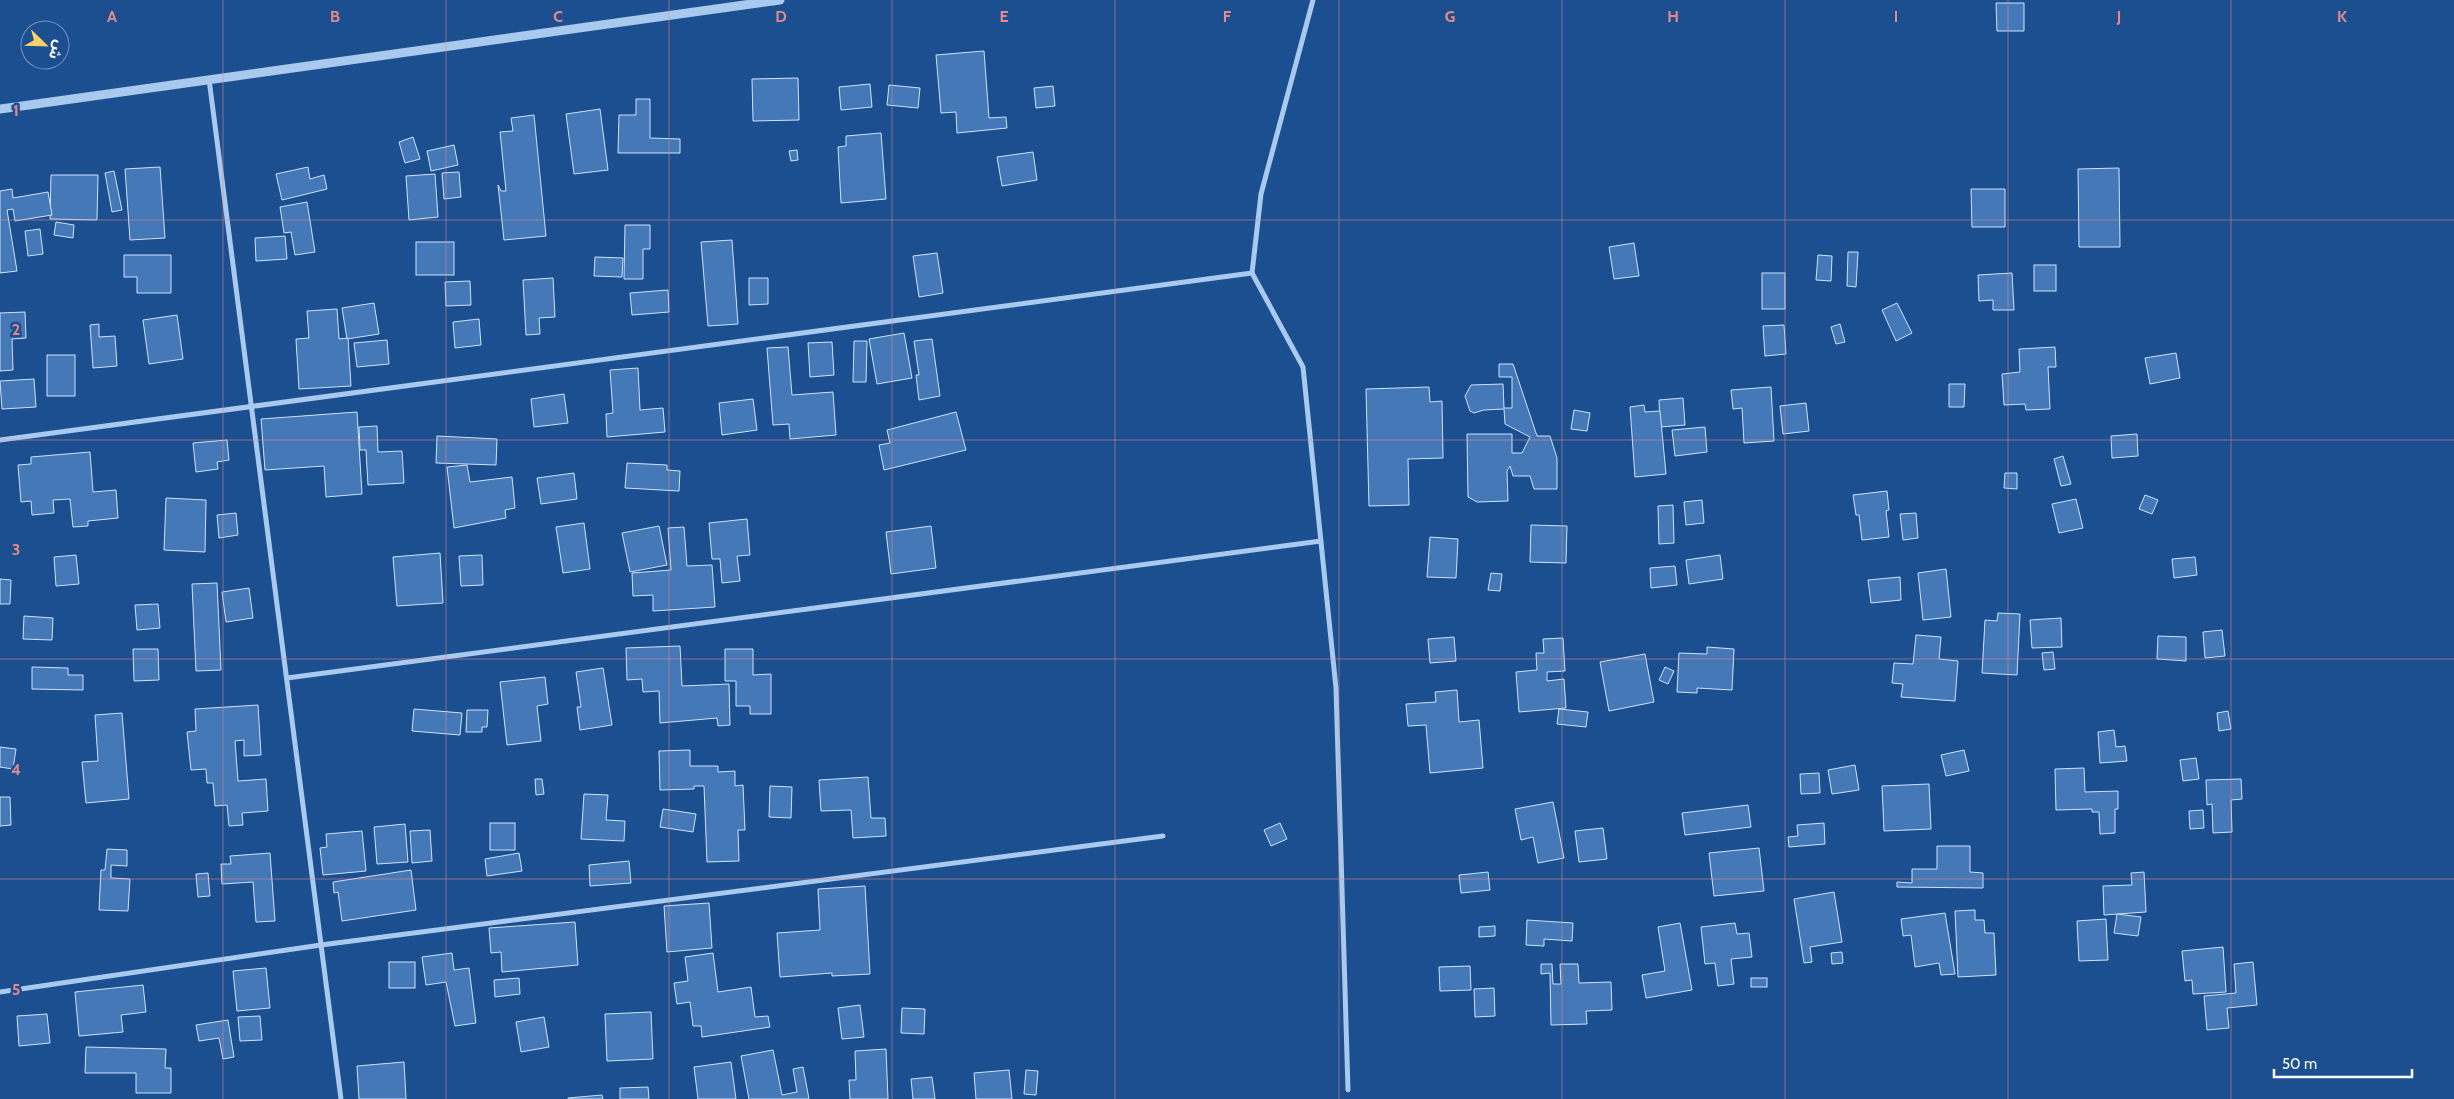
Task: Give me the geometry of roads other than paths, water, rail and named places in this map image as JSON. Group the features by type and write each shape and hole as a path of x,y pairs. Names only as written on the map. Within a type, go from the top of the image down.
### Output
{"street":[{"path":"0,109 780,0"},
{"path":"1313,0 1261,194 1252,273 1303,367 1336,688 1348,1090"},
{"path":"209,79 341,1099"},
{"path":"0,440 1252,273"},
{"path":"287,678 1321,541"},
{"path":"0,992 321,945 1164,836"}]}
